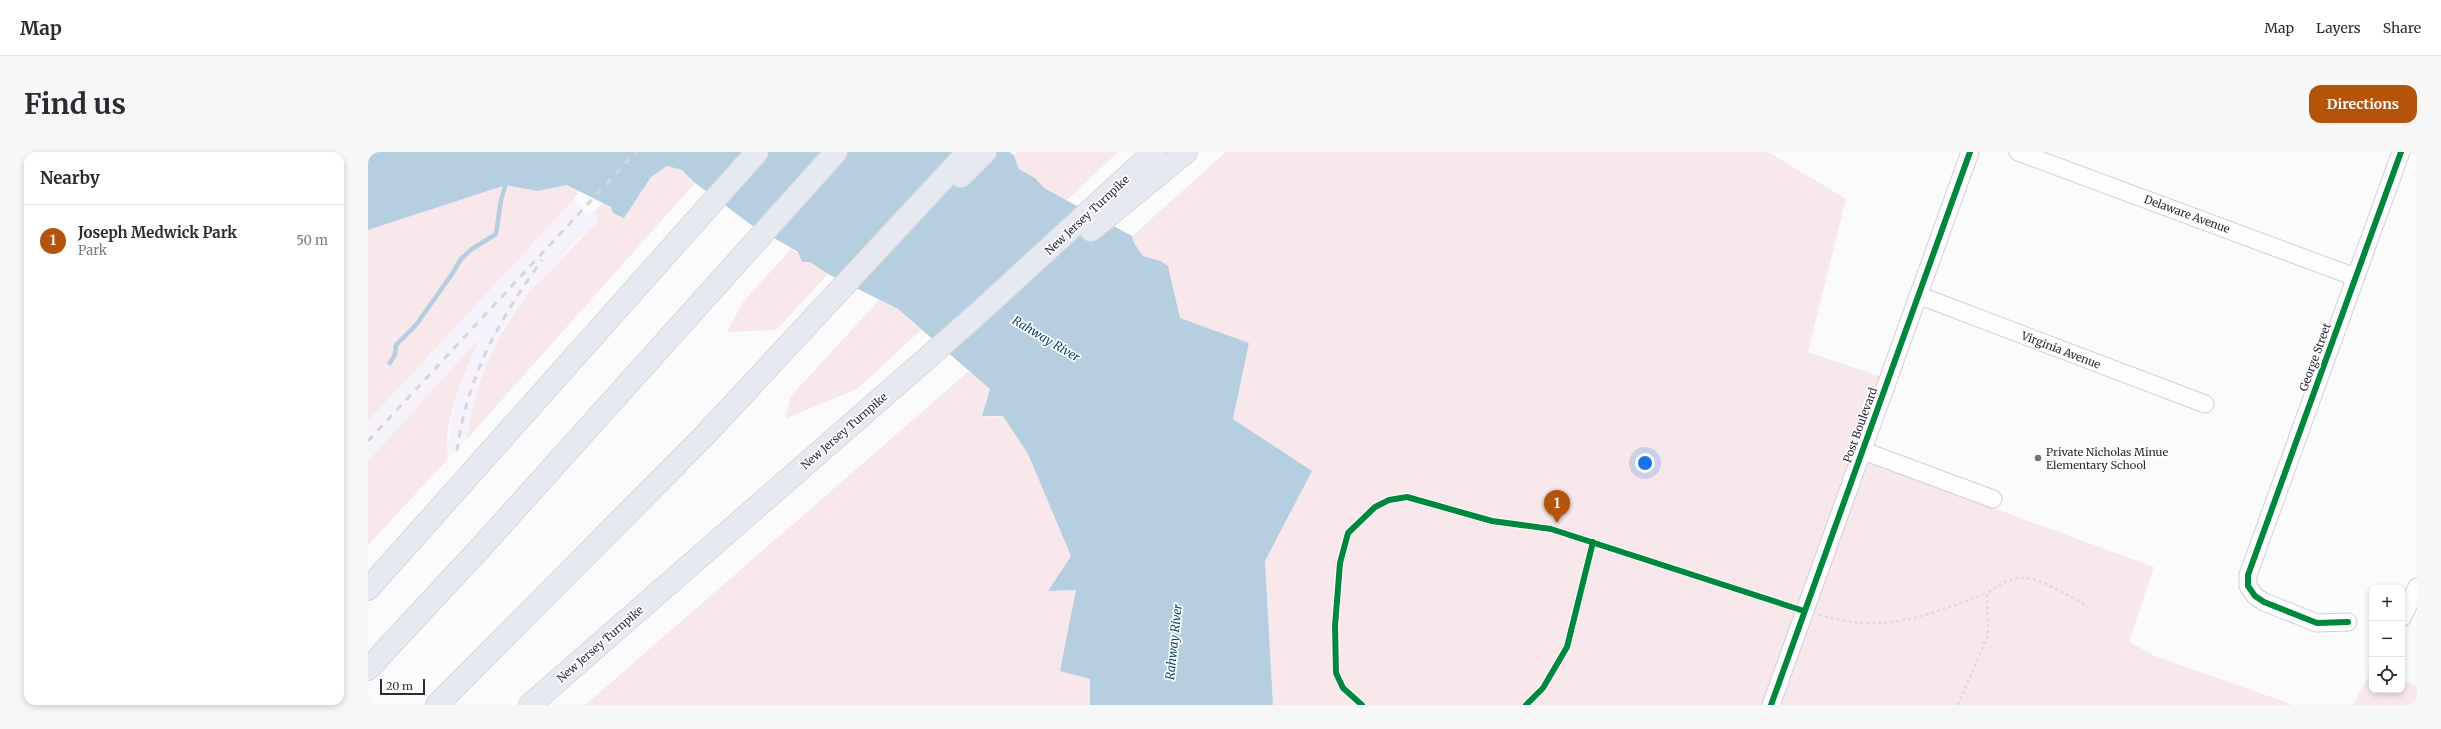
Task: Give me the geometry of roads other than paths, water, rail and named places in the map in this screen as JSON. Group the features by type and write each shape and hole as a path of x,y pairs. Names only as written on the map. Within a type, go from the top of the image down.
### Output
{"highway":[{"path":"368,589 757,152"},
{"path":"368,669 484,544 836,152"},
{"path":"437,705 629,513 796,338 968,152"},
{"path":"796,338 985,152"},
{"name":"New Jersey Turnpike","path":"530,705 1155,161 1186,152"}],"street":[{"name":"Post Boulevard","path":"1771,705 1970,152"},
{"name":"Delaware Avenue","path":"2018,152 2355,277"},
{"name":"George Street","path":"2348,622 2317,623 2264,602 2255,596 2248,586 2249,568 2401,152"},
{"name":"Virginia Avenue","path":"1918,295 2205,404"},
{"path":"1862,450 1993,499"},
{"path":"2405,612 2417,587"}],"water":[{"name":"Rahway River","path":"368,152 1009,152 1014,155 1019,169 1035,178 1044,188 1132,236 1134,243 1143,256 1161,261 1168,266 1180,318 1249,343 1233,419 1312,471 1265,561 1273,705 1090,705 1090,679 1060,671 1076,590 1048,591 1071,556 1028,454 1003,416 982,416 990,389 898,309 828,274 810,262 802,262 798,252 750,224 695,183 682,170 667,166 651,177 624,218 613,213 611,207 567,185 537,191 506,185 368,230"}],"waterway":[{"path":"390,363 395,354 396,345 416,325 461,259 472,249 496,234 501,200 507,180"}],"railway":[{"path":"368,441 636,152"},
{"path":"457,451 468,398 487,350 526,282 542,260"}],"place":[{"name":"Private Nicholas Minue Elementary School","path":"2038,458"},
{"name":"Joseph Medwick Park","path":"1557,523"}]}
